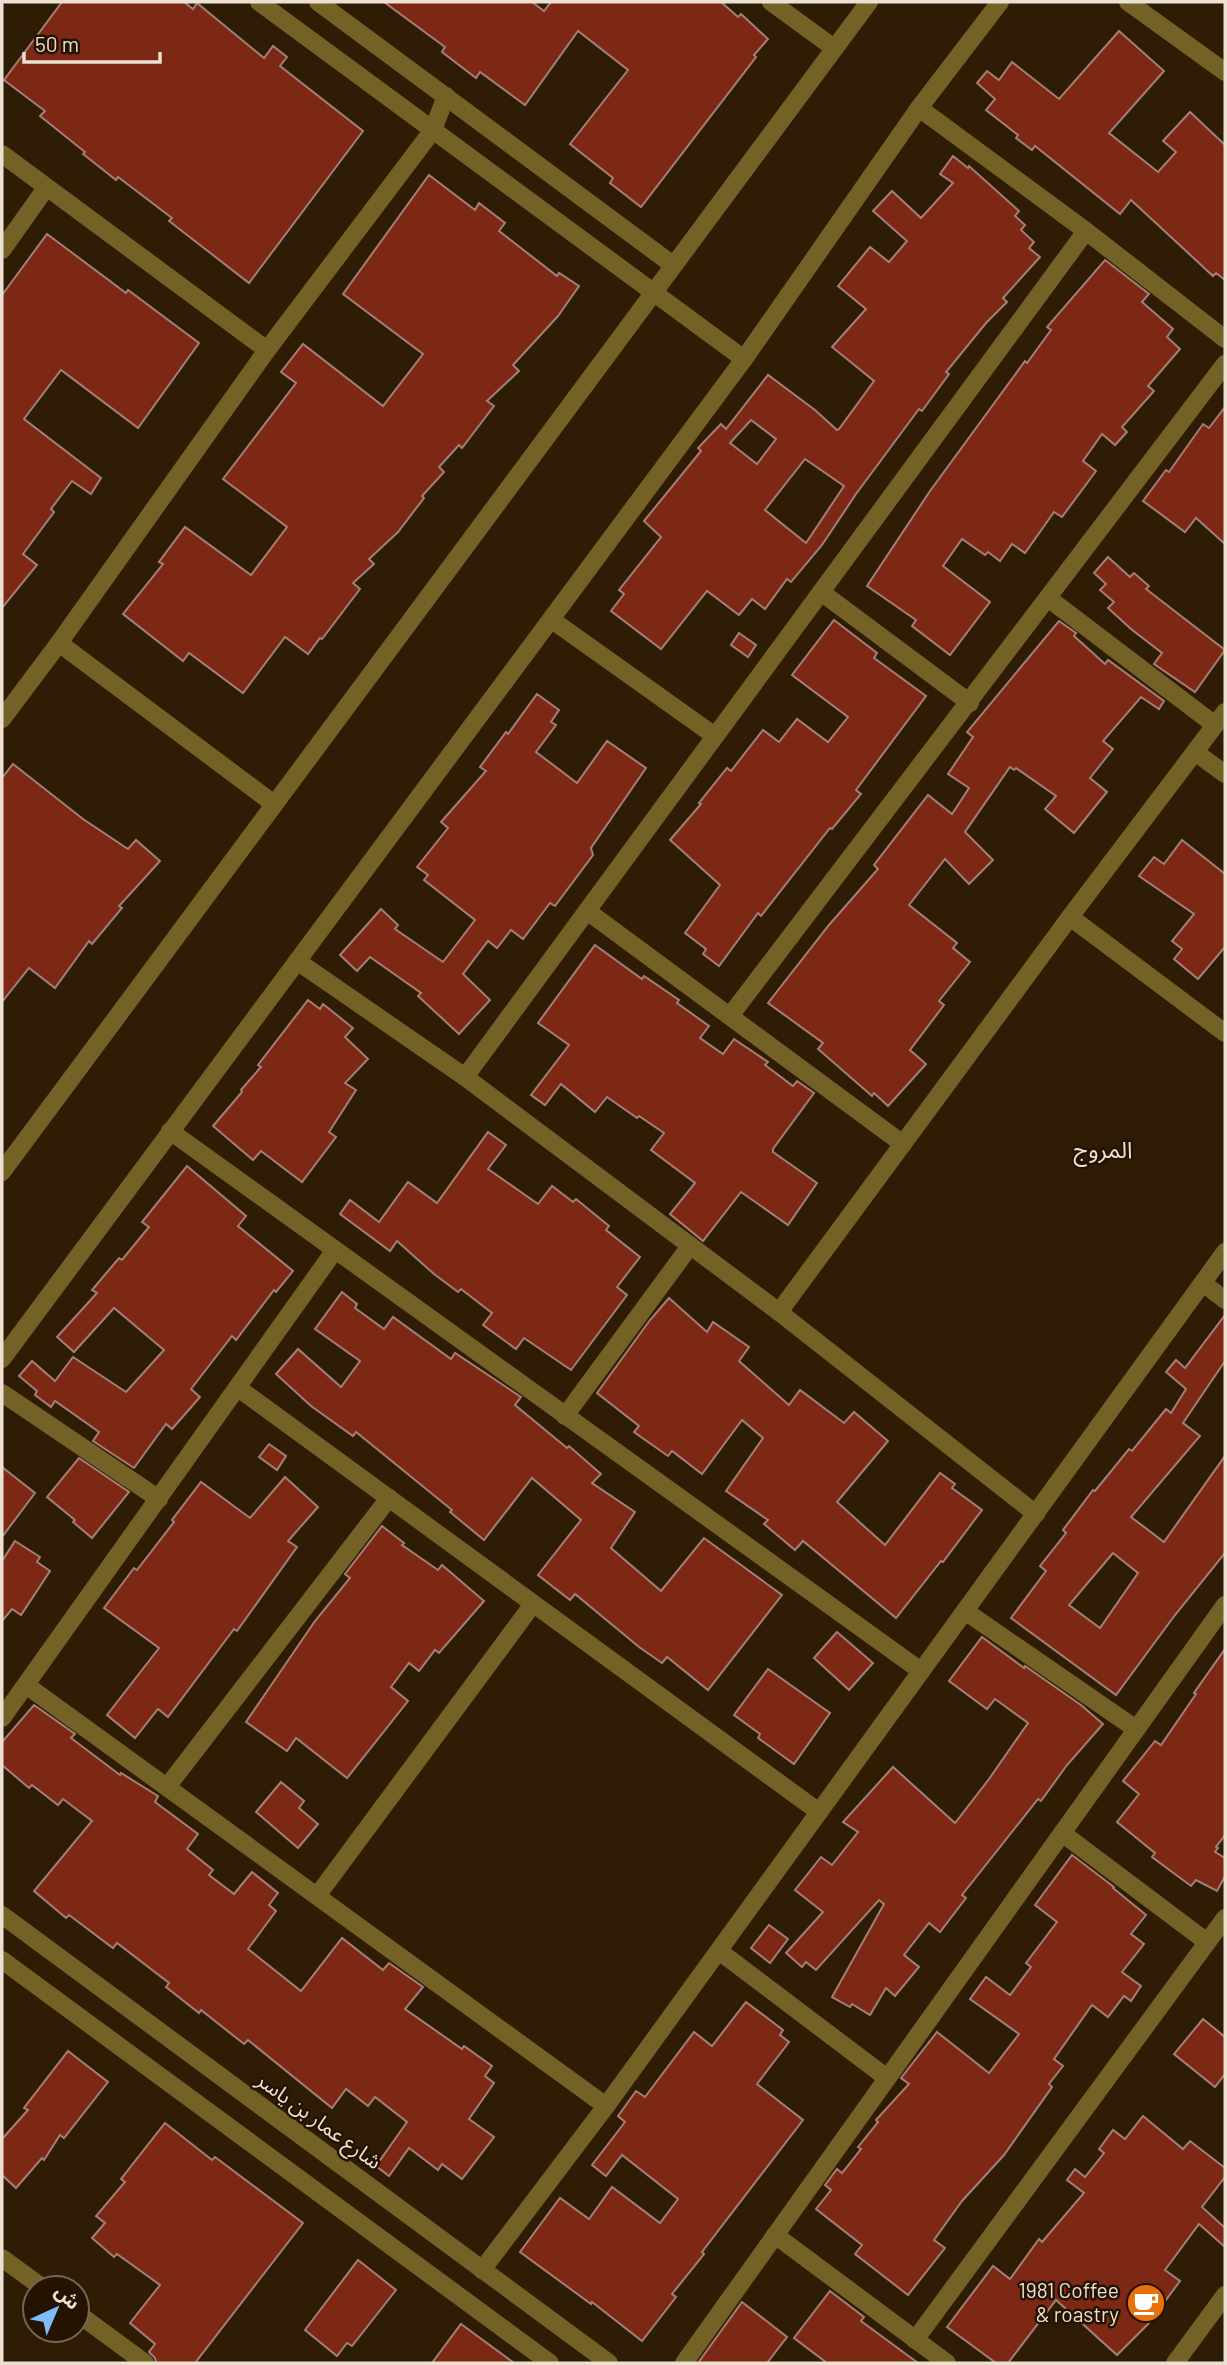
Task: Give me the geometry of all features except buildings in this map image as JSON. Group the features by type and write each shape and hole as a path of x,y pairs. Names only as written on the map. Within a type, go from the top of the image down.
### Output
{"street":[{"path":"258,2 436,123 653,292 744,359"},
{"path":"318,2 673,265"},
{"path":"771,2 834,48"},
{"path":"2,1172 869,2"},
{"path":"2,1360 744,359 919,108 1000,2"},
{"path":"1128,2 1225,72"},
{"path":"2,719 267,350 451,101"},
{"path":"919,108 1086,231 1225,339"},
{"path":"2,154 267,350"},
{"path":"2,250 46,188"},
{"path":"465,1077 1086,231"},
{"path":"730,1016 1225,364"},
{"path":"821,593 970,703"},
{"path":"779,1312 1070,917 1220,719 1048,598"},
{"path":"552,620 715,736"},
{"path":"59,643 274,804"},
{"path":"1195,752 1225,774"},
{"path":"587,911 903,1144"},
{"path":"1070,917 1225,1033"},
{"path":"297,961 465,1077 779,1312 1036,1514"},
{"path":"170,1131 921,1671"},
{"path":"565,1416 690,1246"},
{"path":"2,1718 335,1250"},
{"path":"482,2270 606,2106 1225,1252"},
{"path":"1203,1283 1225,1300"},
{"path":"238,1388 819,1812"},
{"path":"2,1393 159,1499"},
{"path":"167,1787 389,1498"},
{"path":"317,1896 533,1604"},
{"path":"684,2363 1225,1605"},
{"path":"965,1611 1136,1729"},
{"path":"26,1685 606,2106"},
{"path":"1062,1833 1207,1942"},
{"name":"شارع عمار بن ياسر","path":"2,1915 609,2363"},
{"path":"915,2340 1225,1918"},
{"path":"719,1951 887,2078"},
{"path":"2,1960 550,2363"},
{"path":"775,2235 947,2363"},
{"path":"4,2265 21,2275"},
{"path":"1175,2363 1225,2294"},
{"path":"91,2323 145,2363"}],"place":[{"name":"1981 Coffee & roastry","path":"1146,2303"}],"district":[{"name":"المروج","path":"1103,1150"}]}
